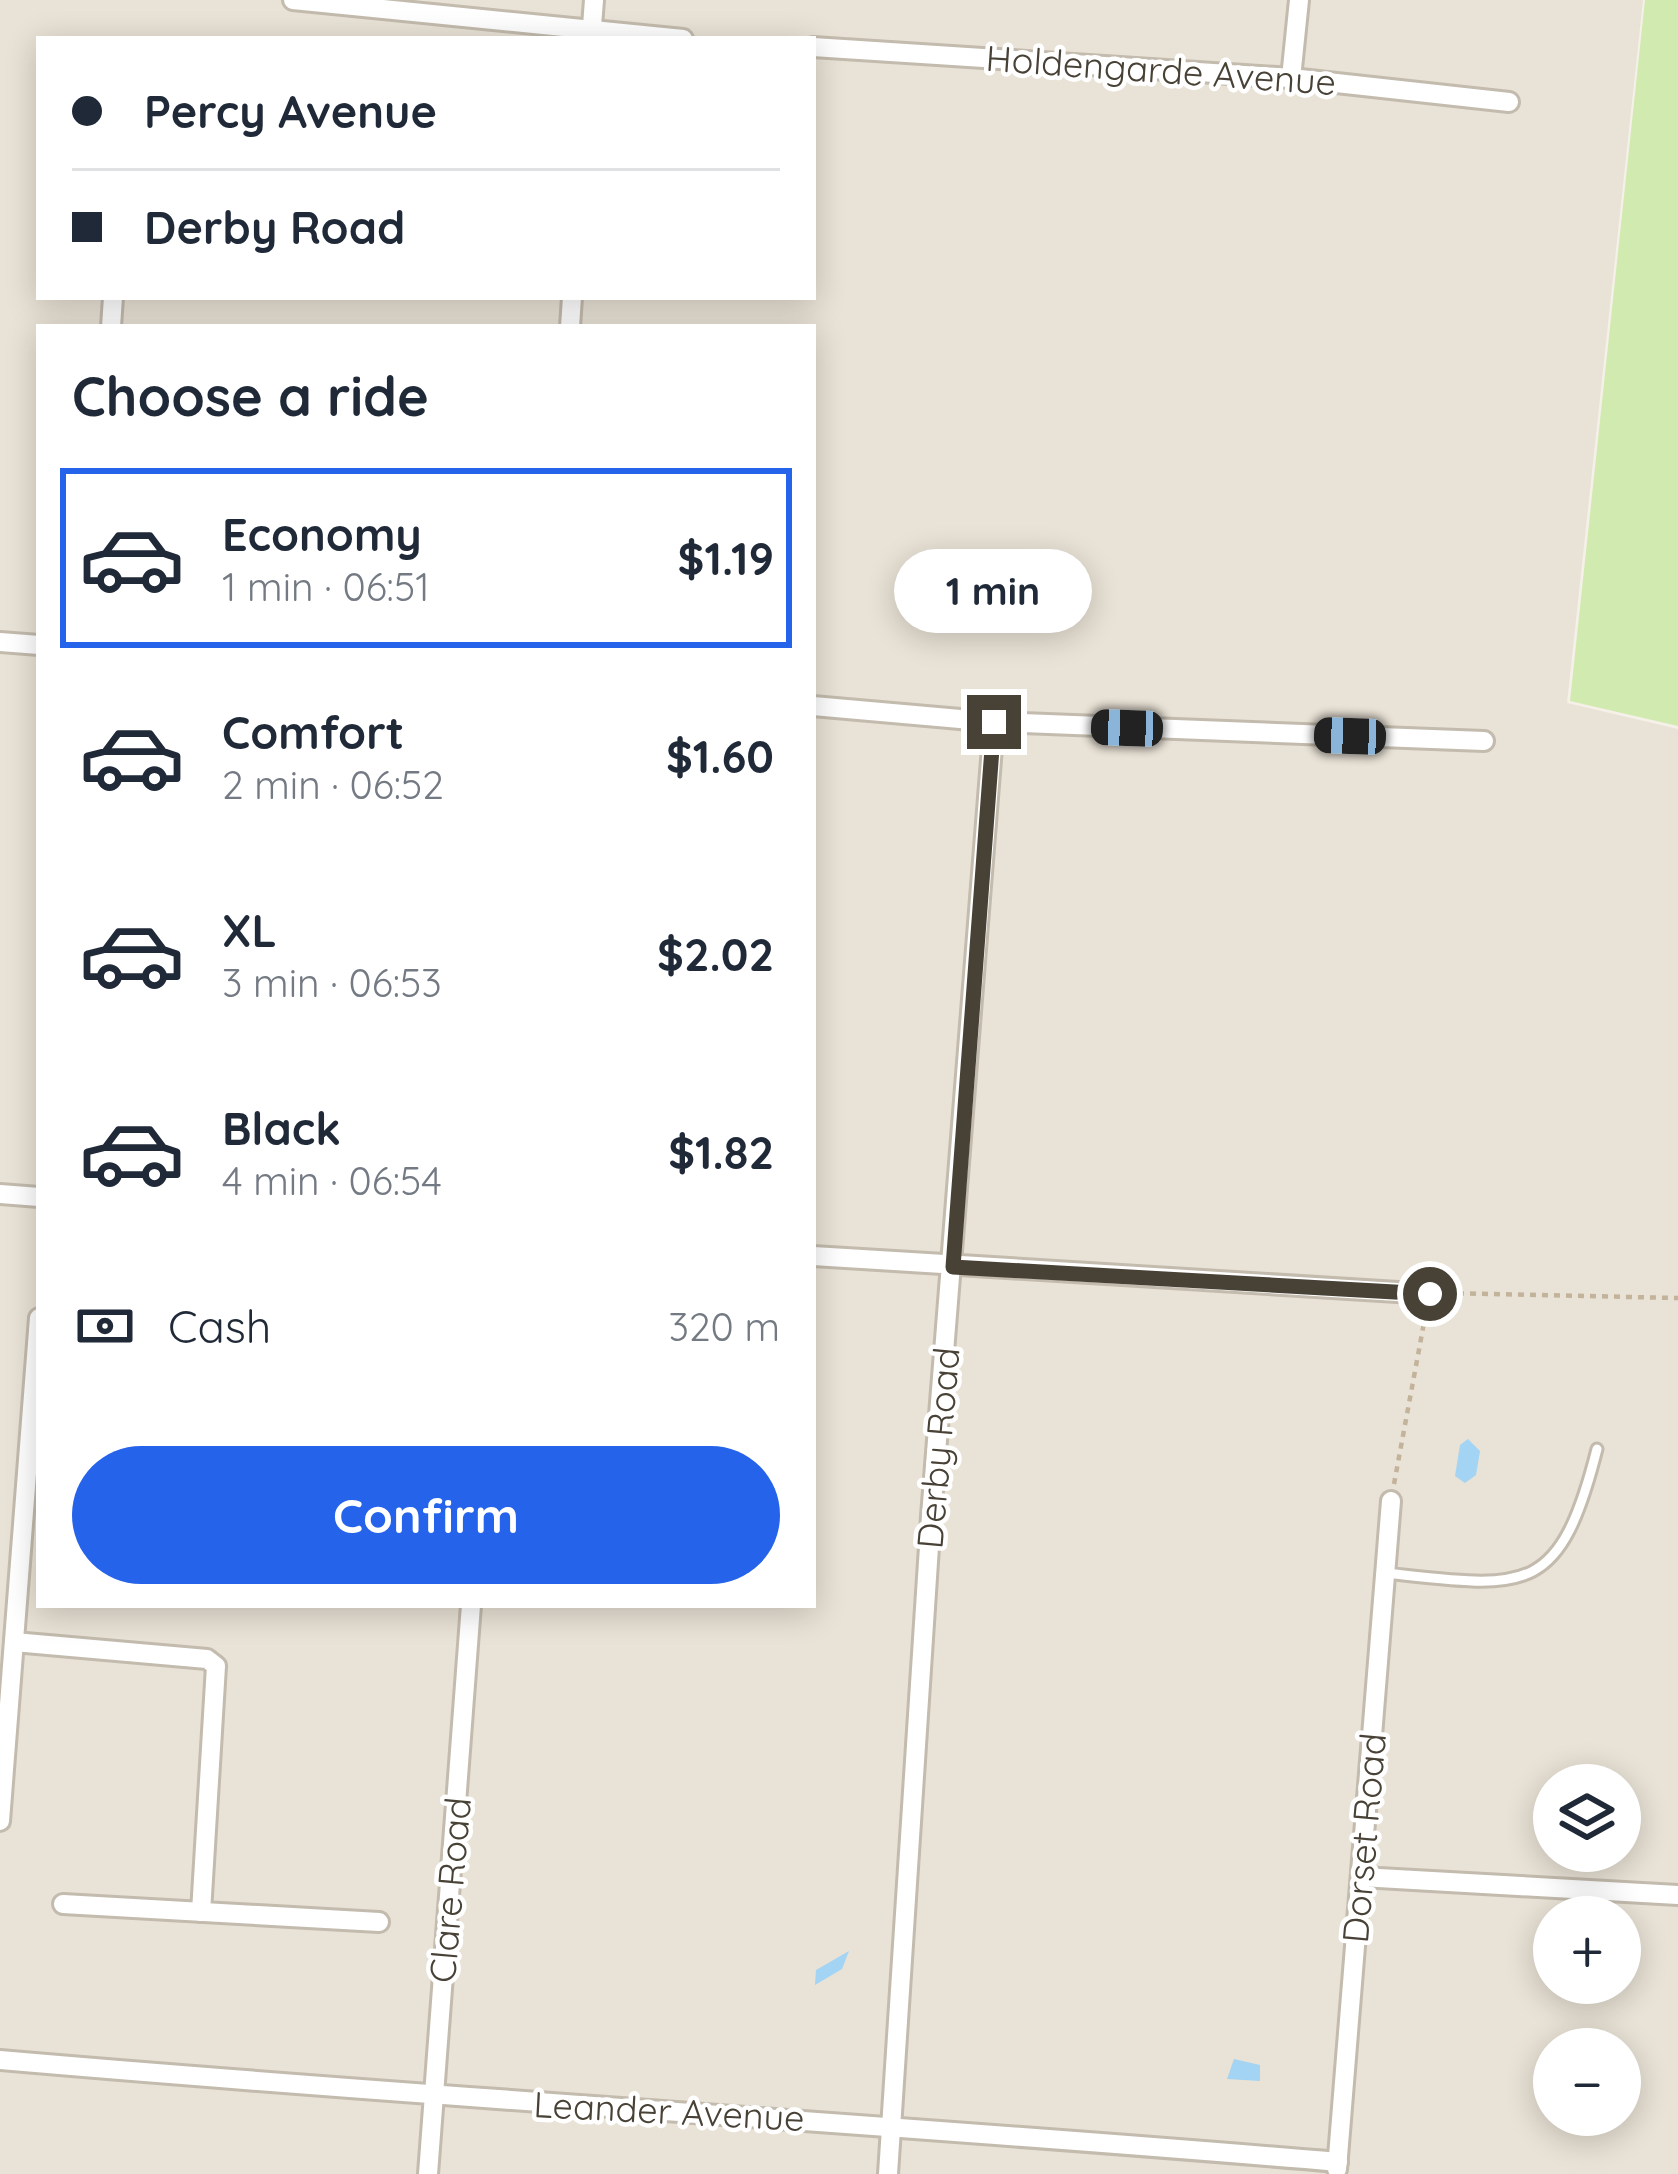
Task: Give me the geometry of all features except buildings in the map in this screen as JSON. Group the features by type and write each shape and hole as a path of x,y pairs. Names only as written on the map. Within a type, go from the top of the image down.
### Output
{"street":[{"path":"292,0 591,36 594,0"},
{"path":"1291,79 1299,0"},
{"name":"Holdengarde Avenue","path":"816,47 1291,79 1508,102"},
{"path":"0,642 36,645"},
{"path":"816,706 994,722 1484,741"},
{"name":"Derby Road","path":"887,2174 931,1516 994,722"},
{"path":"0,1194 36,1197"},
{"path":"816,1256 1430,1294"},
{"path":"0,1821 36,1357"},
{"name":"Dorset Road","path":"1338,2168 1390,1501"},
{"name":"Clare Road","path":"428,2174 471,1608"},
{"path":"14,1642 207,1659 216,1666 201,1912"},
{"path":"1360,1877 1678,1895"},
{"path":"63,1904 379,1922"},
{"name":"Leander Avenue","path":"0,2060 433,2098 892,2124 1338,2168"}],"lane":[{"path":"1385,1573 1516,1581 1545,1566 1580,1518 1597,1449"}],"path":[{"path":"1390,1501 1430,1294 1678,1298"}],"shaded area":[{"path":"0,0 1643,0 1567,703 1678,729 1678,2174 0,2174"}],"green space":[{"path":"1645,0 1678,0 1678,726 1570,701"}],"water":[{"path":"1468,1439 1480,1451 1476,1475 1465,1483 1455,1476 1460,1445"},
{"path":"849,1951 842,1969 815,1985 816,1970"},
{"path":"1234,2059 1260,2065 1260,2081 1227,2079"}],"route":[{"path":"994,722 953,1267 1430,1294"}]}
